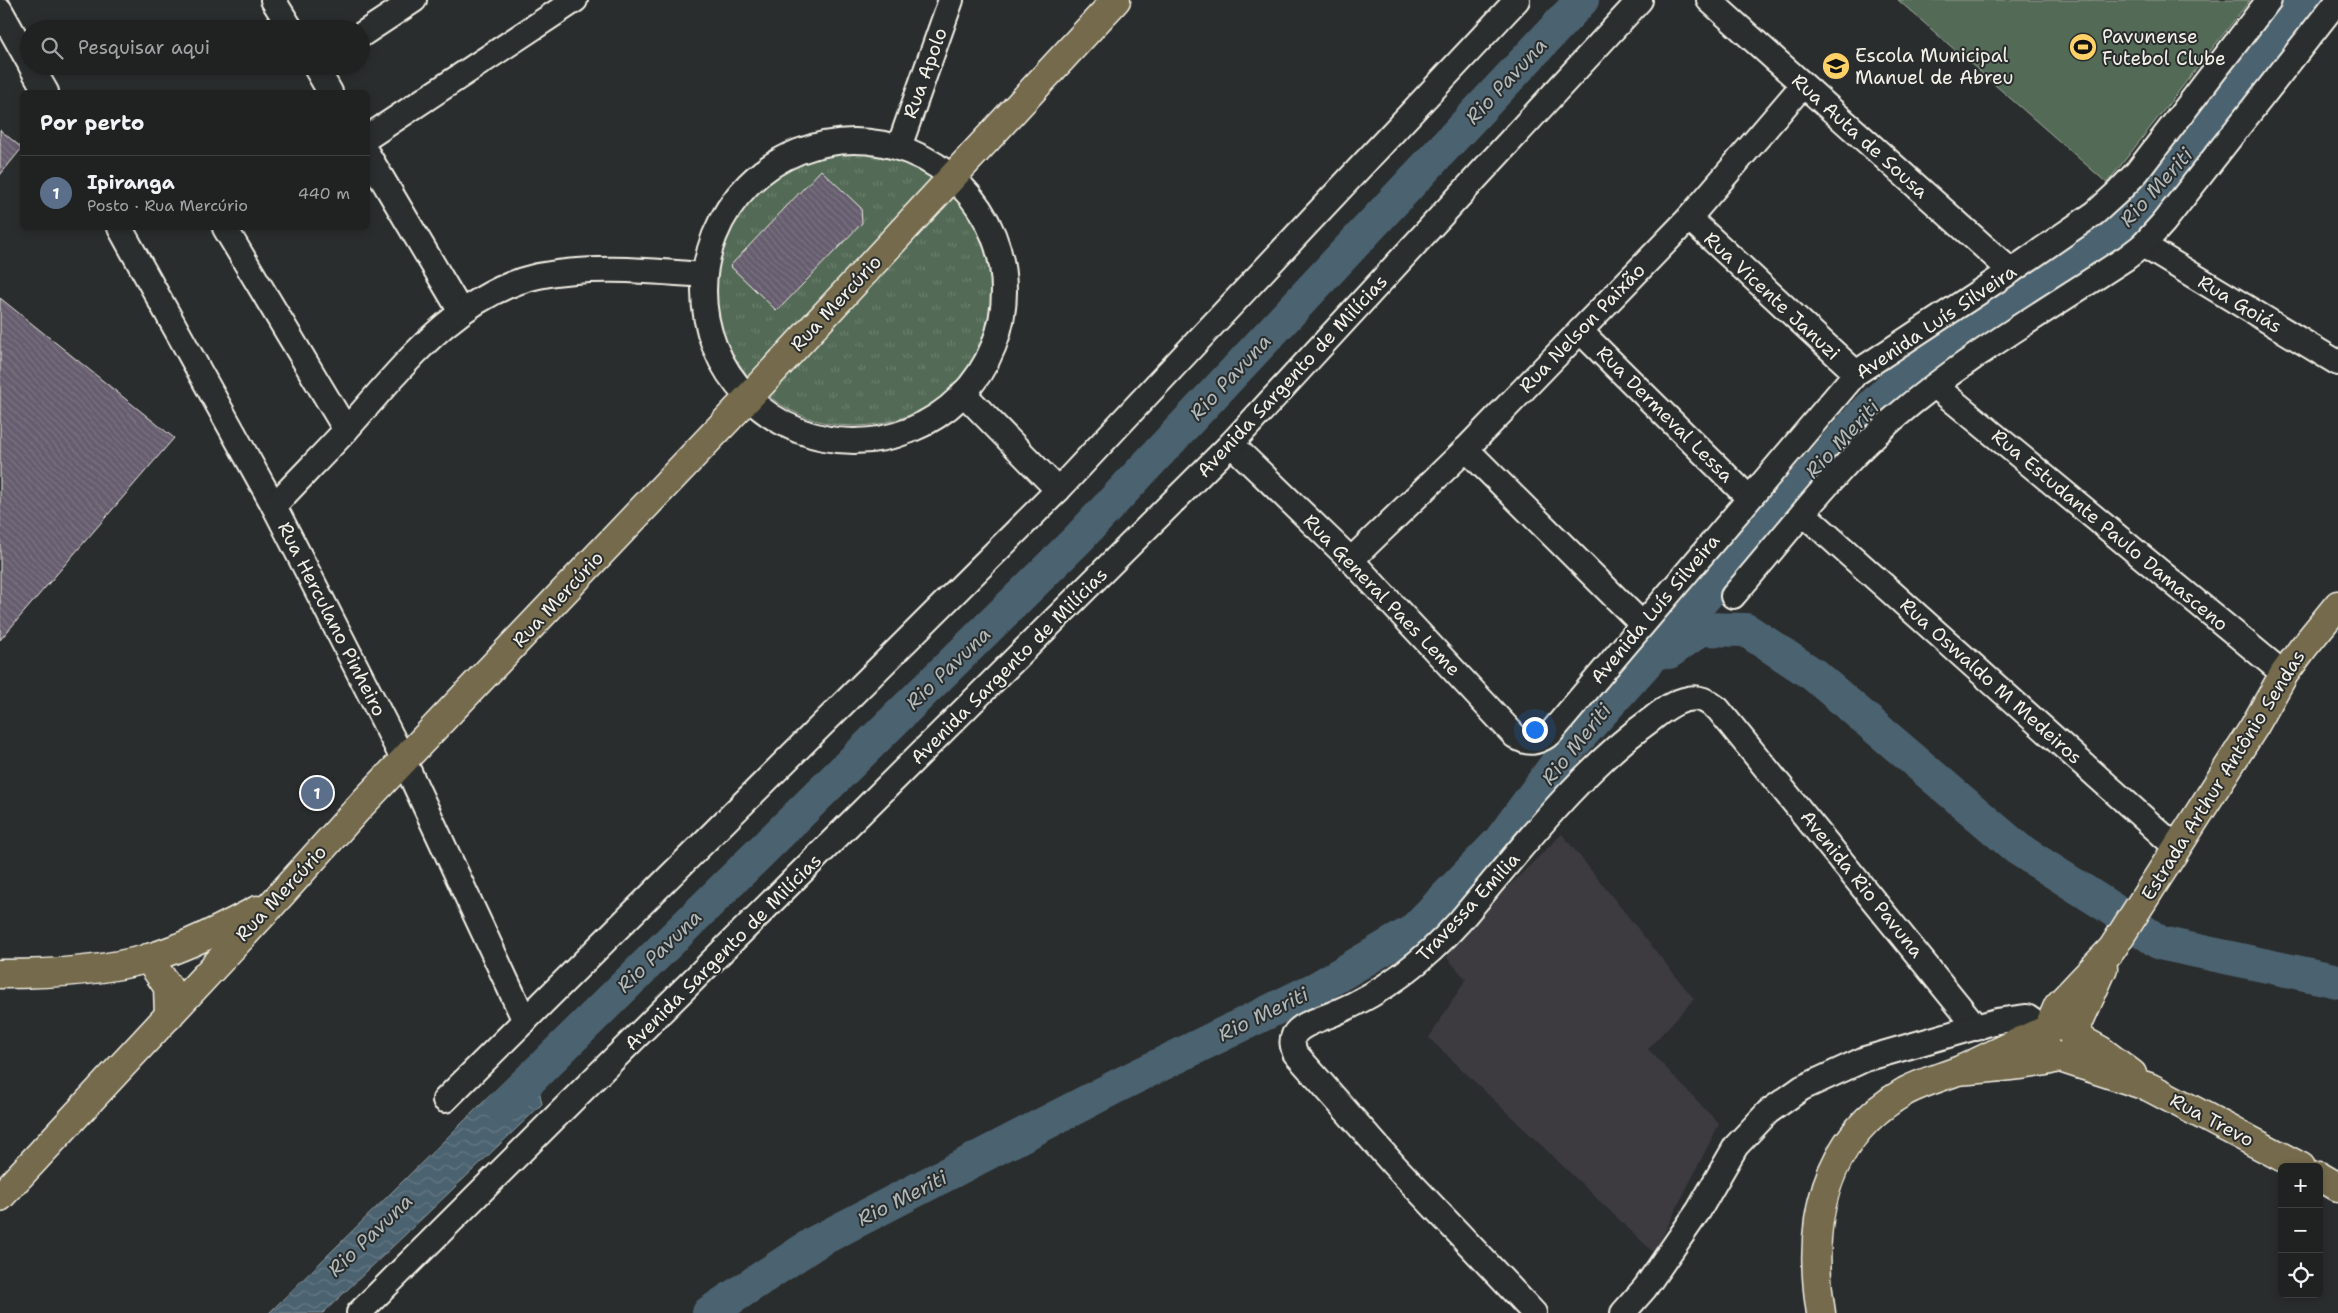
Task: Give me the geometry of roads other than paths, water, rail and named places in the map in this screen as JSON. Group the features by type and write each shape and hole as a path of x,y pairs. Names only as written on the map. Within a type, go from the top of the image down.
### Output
{"main road":[{"name":"Rua Mercúrio","path":"0,1197 404,761 748,398 1116,0"},
{"name":"Estrada Arthur Antônio Sendas","path":"2060,1033 2058,1006 2116,942 2177,848 2284,674 2338,605"},
{"path":"0,974 85,970 148,958 204,936 276,900"},
{"path":"148,958 168,987 168,1016"},
{"path":"2059,1057 2050,1054 2044,1046 2044,1035 2060,1033"},
{"path":"1821,1313 1815,1264 1816,1236 1822,1200 1844,1150 1863,1127 1882,1108 1906,1091 1958,1071 2014,1043 2060,1033"},
{"name":"Rua Trevo","path":"2060,1033 2100,1050 2149,1087 2293,1163"},
{"path":"1958,1071 2007,1066 2059,1057"},
{"name":"Rua Trevo","path":"2059,1057 2149,1087"},
{"path":"2323,1178 2338,1187"}],"street":[{"path":"273,0 285,20"},
{"path":"370,29 414,0"},
{"path":"370,136 576,0"},
{"name":"Rua Apolo","path":"899,147 951,0"},
{"path":"445,1100 1058,490 1517,0"},
{"name":"Avenida Sargento de Milícias","path":"359,1313 1231,444 1640,0"},
{"name":"Rua Auta de Sousa","path":"1710,0 1802,86 2011,271"},
{"name":"Avenida Luís Silveira","path":"1533,743 1550,734 1856,373 2095,213 2137,172 2269,0"},
{"path":"1733,596 1858,451 1893,419 1967,362 2143,245 2163,223 2338,0"},
{"path":"0,10 20,46"},
{"path":"36,75 45,90"},
{"path":"320,75 329,90"},
{"name":"Rua Nelson Paixão","path":"1351,560 1466,449 1689,218 1802,86"},
{"path":"868,141 899,147 927,159 952,176 979,207 996,242 1004,282 1001,322 987,360 963,393 937,415 907,431 874,439 840,440 806,433 775,419 748,398 727,372 712,342 704,309 704,275 713,240 720,224 733,201 751,181 777,162 806,148 837,142 868,141"},
{"path":"370,158 461,312"},
{"name":"Rua Vicente Januzi","path":"1689,218 1856,373"},
{"name":"Rua Herculano Pinheiro","path":"121,230 274,506 404,761 525,1021"},
{"path":"227,230 346,430"},
{"name":"Rua Goiás","path":"2143,245 2338,363"},
{"path":"274,506 346,430 404,364 437,331 461,312 500,290 538,276 580,271 635,270 704,275"},
{"name":"Rua Dermeval Lessa","path":"1580,331 1749,498"},
{"name":"Rua Estudante Paulo Damasceno","path":"1935,386 2284,674"},
{"path":"963,393 1058,490"},
{"name":"Rua General Paes Leme","path":"1231,444 1351,560 1515,736 1523,742 1533,743"},
{"path":"1466,449 1642,624"},
{"name":"Rua Oswaldo M Medeiros","path":"1804,514 2177,848"},
{"name":"Travessa Emilia","path":"1534,1313 1400,1173 1295,1053 1292,1046 1294,1035 1304,1026 1357,1004 1421,960 1450,932 1605,756 1665,709 1686,699 1702,698 1718,709 1746,740"},
{"name":"Avenida Rio Pavuna","path":"1746,740 1977,1028"},
{"path":"1623,1313 1645,1288 1699,1210 1736,1146 1768,1112 1802,1088 1865,1059 2022,1017 2031,1018 2060,1033"}],"water":[{"path":"523,1063 536,1074 542,1104 323,1313 269,1313"}],"waterway":[{"name":"Rio Pavuna","path":"502,1107 1077,540 1582,0"},
{"name":"Rio Meriti","path":"709,1313 816,1242 1119,1085 1317,988 1413,931 1500,841 1563,755 1689,615 1860,418 1902,377 2112,235 2155,194 2306,0"},
{"path":"1669,652 1701,629 1746,630 1814,675 2018,849 2109,907 2160,943 2338,981"}],"place":[{"name":"Pavunense Futebol Clube","path":"2083,47"},
{"name":"Escola Municipal Manuel de Abreu","path":"1836,66"},
{"name":"Ipiranga","path":"317,793"}]}
